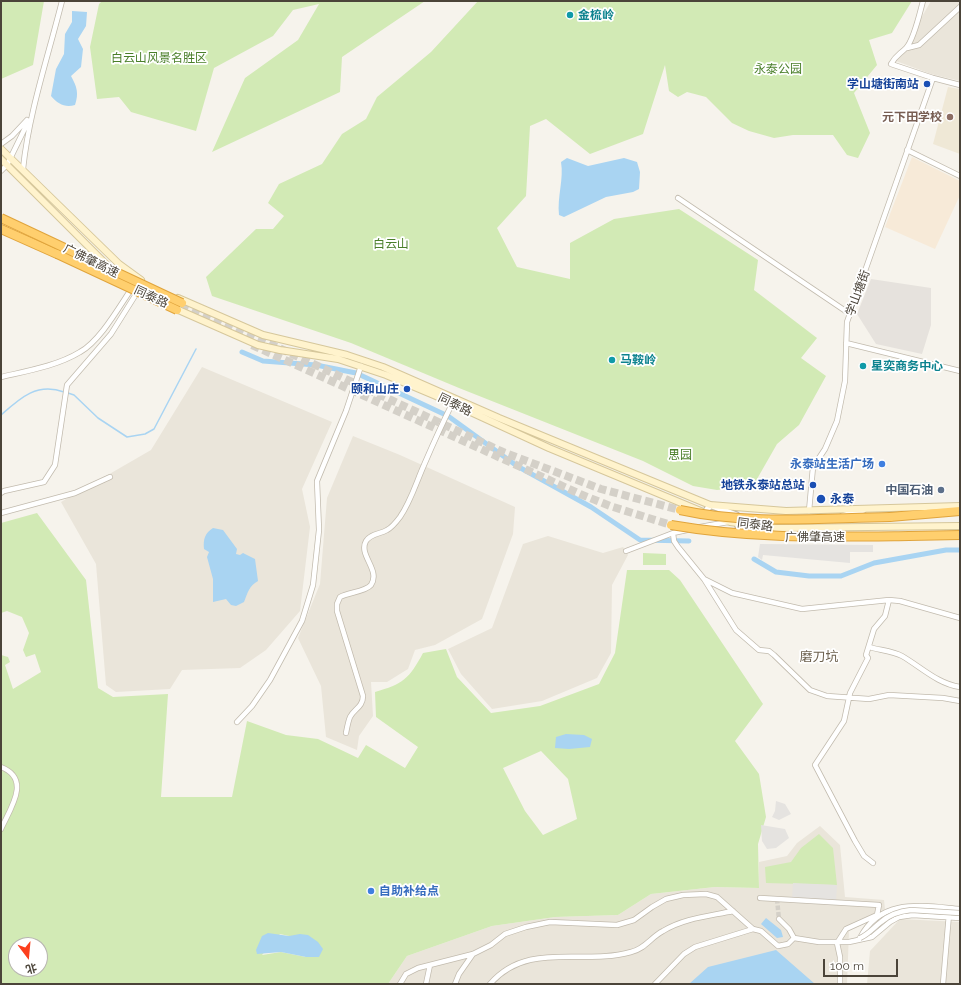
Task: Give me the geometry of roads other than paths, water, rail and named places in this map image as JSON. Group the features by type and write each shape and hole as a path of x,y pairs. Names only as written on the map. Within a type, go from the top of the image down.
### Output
{"highway":[{"name":"广佛肇高速","path":"1,218 179,307 1,229"},
{"name":"广佛肇高速","path":"680,510 712,516 755,518 960,517"},
{"path":"890,517 960,511"},
{"name":"广佛肇高速","path":"672,529 769,536 960,535"}],"main road":[{"name":"同泰路","path":"1,149 11,156 119,264 148,284 263,335 353,357 383,367 505,421 710,505 734,506 774,511 865,510 960,506"},
{"name":"同泰路","path":"1,159 119,279 138,291 254,344 280,350 338,359 361,366 452,404 549,448 730,522 776,528 960,526"},
{"path":"730,522 729,511 734,506"}],"street":[{"path":"23,169 26,141 31,116 62,1"},
{"path":"907,48 919,20 922,1"},
{"path":"960,7 919,45 907,48 896,55 891,64 932,78 960,85"},
{"name":"学山塘街","path":"809,511 813,467 825,449 837,421 845,381 847,322 890,204 932,78"},
{"path":"1,144 12,136 31,116"},
{"path":"1,171 7,165 31,116"},
{"path":"907,150 960,176"},
{"path":"678,198 850,314"},
{"path":"1,377 59,362 81,352 103,330 132,288"},
{"path":"1,493 44,482 50,476 55,465 67,385 111,334 138,291"},
{"path":"846,343 960,371"},
{"path":"237,722 252,706 270,680 302,621 313,585 319,530 317,481 346,411 361,366"},
{"path":"346,733 350,716 363,702 363,696 336,611 337,604 340,597 367,588 371,584 373,580 372,570 364,549 366,541 374,535 387,530 399,518 411,497 433,444 452,404"},
{"path":"1,513 75,493 110,477"},
{"path":"705,513 710,505 736,515 770,519 835,517 865,510"},
{"path":"626,551 661,537 672,529 730,522"},
{"path":"672,529 674,541 704,579 736,630 759,650 774,654 810,690 826,696 869,699 889,695 943,698 960,701"},
{"path":"704,579 732,593 802,609 889,600 900,601 960,618"},
{"path":"873,863 864,856 855,841 815,765 844,720 849,697 868,658 866,655 874,629 885,616 889,600"},
{"path":"869,647 900,655 936,678 951,686 960,687"},
{"path":"1,767 12,773 17,785 16,799 1,829"},
{"path":"400,984 406,974 418,968 473,954 491,945 505,934 526,927 550,922 617,925 634,920 666,899 683,895 706,894 717,897 753,929 761,931 778,946 788,944 794,938"},
{"path":"760,898 879,905 877,915 846,929 837,943 840,957 840,984"},
{"path":"860,938 864,930 881,916 901,906 960,909"},
{"path":"943,984 949,908"},
{"path":"860,938 868,934 881,922 903,911 911,910 960,913"},
{"path":"490,984 496,977 512,966 531,960 550,955 612,956 632,952 647,945 662,931 674,925 733,911"},
{"path":"794,938 837,943 872,937 890,922 899,917 913,915 960,918"},
{"path":"779,919 794,938"},
{"path":"655,984 684,954 695,947 753,929"},
{"path":"455,984 459,974 473,954"},
{"path":"426,984 430,965"}],"water":[{"path":"72,11 87,12 86,26 78,39 83,49 81,67 71,76 77,90 75,105 65,106 51,96 56,69 64,54 65,34 72,22"},
{"path":"567,158 588,166 624,158 637,162 640,172 639,189 633,192 606,197 564,217 559,215 562,175 561,162"},
{"path":"213,528 223,530 237,549 236,554 240,555 243,553 255,559 258,581 251,587 244,602 236,606 231,605 226,599 213,602 213,579 207,557 209,552 204,549 204,539 206,534"},
{"path":"566,734 584,735 592,739 590,747 569,749 555,748 556,737"},
{"path":"766,918 781,930 783,937 777,938 761,924"},
{"path":"268,933 289,936 300,934 308,935 318,942 323,949 319,957 306,957 281,952 257,954 256,950 262,936"},
{"path":"776,950 815,984 689,984 708,967"}],"waterway":[{"path":"68,393 74,395 98,418 127,437 145,434 154,429 196,349"},
{"name":"广佛肇高速","path":"242,352 263,361 316,365 356,373 448,416 517,466 591,507 640,540 689,541"},
{"path":"1,415 22,398 37,390 54,389 64,392"},
{"path":"754,559 776,572 809,576 841,576 874,563 946,550 960,550"}],"tunnel":[{"path":"182,303 503,452 601,489 680,510"},
{"path":"252,345 580,494 610,506 671,525"},
{"path":"777,899 779,919"}],"place":[{"name":"金梳岭","path":"570,15"},
{"name":"学山塘街南站","path":"927,84"},
{"name":"元下田学校","path":"950,117"},
{"name":"马鞍岭","path":"612,360"},
{"name":"星奕商务中心","path":"863,366"},
{"name":"颐和山庄","path":"407,389"},
{"name":"永泰站生活广场","path":"882,464"},
{"name":"地铁永泰站总站","path":"813,485"},
{"name":"中国石油","path":"941,490"},
{"name":"永泰","path":"821,499"},
{"name":"自助补给点","path":"371,891"}],"district":[{"name":"磨刀坑","path":"819,657"}],"park label":[{"name":"白云山风景名胜区","path":"159,58"},
{"name":"永泰公园","path":"778,69"},
{"name":"白云山","path":"391,244"},
{"name":"思园","path":"680,455"}]}
